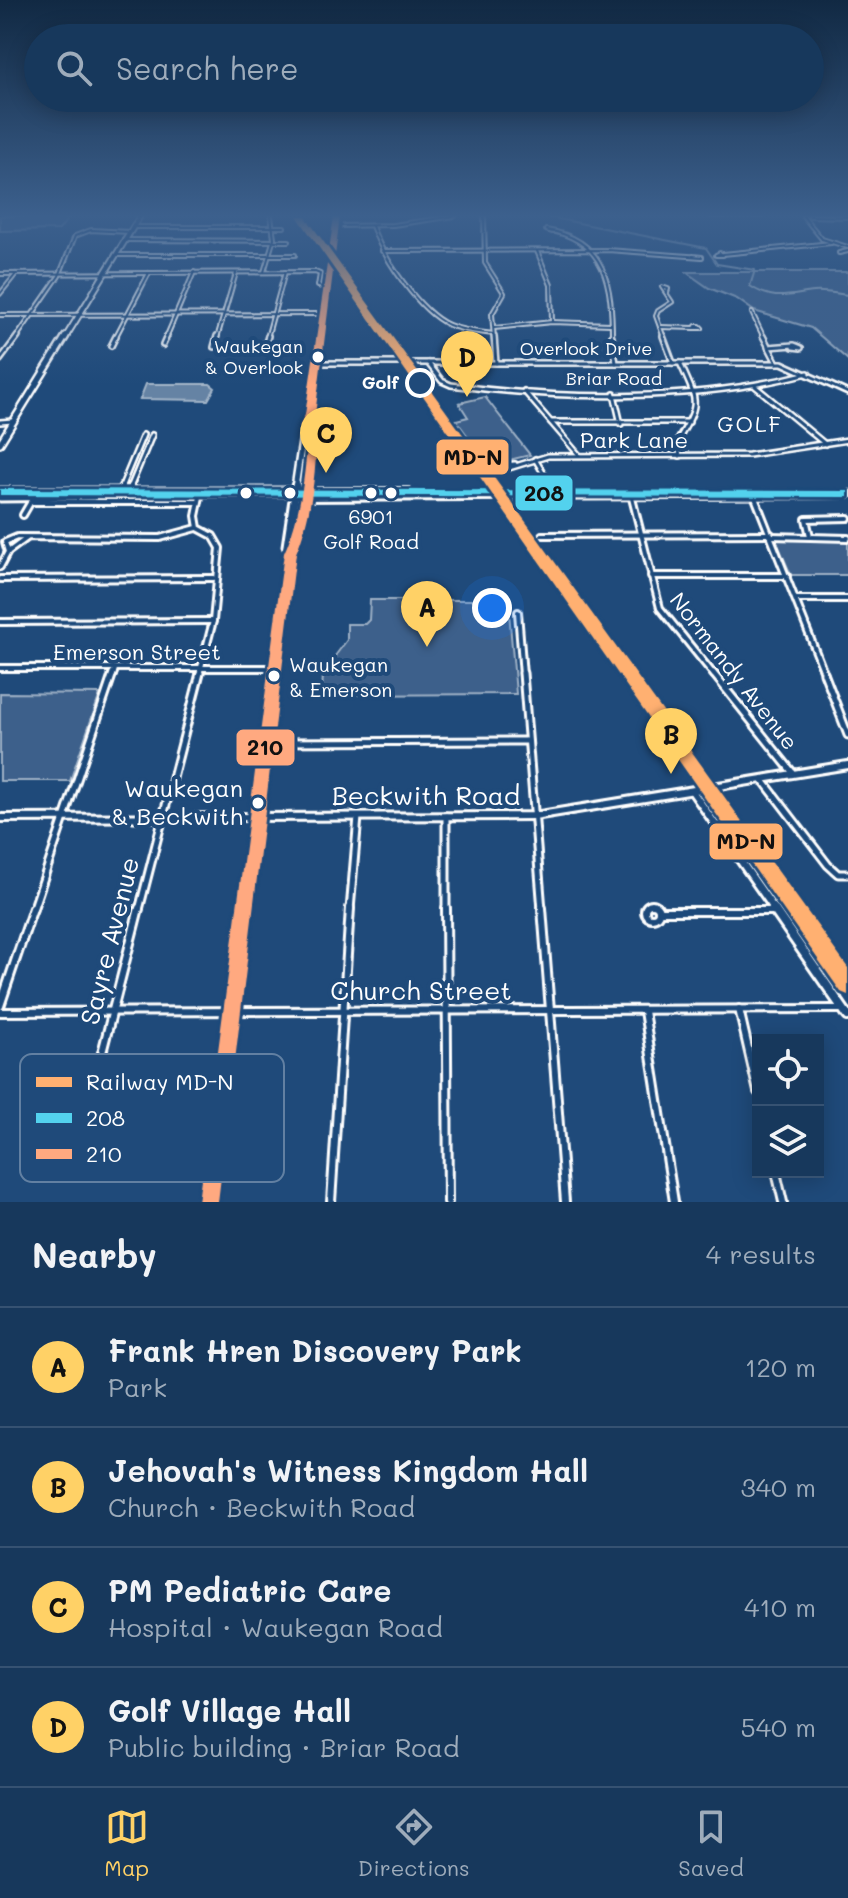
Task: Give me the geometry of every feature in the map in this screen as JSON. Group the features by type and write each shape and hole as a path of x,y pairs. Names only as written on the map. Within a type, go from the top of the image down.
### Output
{"main road":[{"path":"0,443 105,272"},
{"path":"290,553 287,546 293,494 305,421 310,415 329,272"},
{"path":"228,1054 290,553 298,538 314,421 310,415"},
{"path":"0,494 32,500 119,494"},
{"path":"0,494 200,497 293,494 848,494"},
{"path":"208,1202 211,1182"}],"street":[{"path":"0,274 101,272"},
{"path":"111,346 150,272"},
{"path":"163,345 194,272"},
{"path":"214,347 236,272"},
{"path":"265,346 285,272"},
{"path":"288,272 319,273 318,286 327,288"},
{"path":"398,272 438,319 456,328 493,334"},
{"path":"490,272 504,293 492,314 496,363"},
{"path":"546,272 551,285 552,322"},
{"path":"603,272 613,306 611,324 616,363"},
{"path":"0,294 16,273"},
{"path":"0,360 60,273"},
{"path":"667,292 672,302 656,312 673,363"},
{"path":"752,313 777,363"},
{"path":"0,315 323,314"},
{"path":"494,328 552,322 611,324"},
{"path":"660,327 695,328"},
{"path":"768,347 793,347"},
{"name":"Overlook Drive","path":"316,363 777,363 808,373 848,393"},
{"name":"Briar Road","path":"428,363 447,384 614,394 693,392 755,386 808,373"},
{"path":"680,363 693,392 696,409 677,442 680,456"},
{"path":"755,386 825,444"},
{"path":"524,391 579,455"},
{"path":"614,394 621,424"},
{"path":"0,422 13,421"},
{"path":"551,422 689,422"},
{"path":"119,494 143,435"},
{"path":"128,494 152,435"},
{"name":"Park Lane","path":"515,464 579,455 766,454 848,440"},
{"path":"535,459 550,484"},
{"name":"Normandy Avenue","path":"631,494 660,608 793,773"},
{"path":"754,494 848,735"},
{"path":"8,552 5,542 9,539 160,538 198,528 195,519 200,497 32,500 23,515"},
{"path":"810,536 806,519 848,518"},
{"name":"Sayre Avenue","path":"102,1054 218,596 214,578 220,548 213,536 198,528"},
{"path":"542,535 848,538"},
{"path":"0,567 8,552 27,538"},
{"path":"651,576 787,576"},
{"path":"0,579 214,578"},
{"path":"796,599 848,599"},
{"path":"518,612 565,1202"},
{"path":"0,622 213,621"},
{"name":"Emerson Street","path":"0,668 275,668"},
{"path":"0,1006 115,669"},
{"path":"266,742 528,741"},
{"name":"Beckwith Road","path":"0,818 534,816 848,765"},
{"name":"Normandy Avenue","path":"762,779 838,874 848,874"},
{"path":"692,791 845,1012"},
{"path":"446,816 448,1202"},
{"path":"331,1202 358,817"},
{"path":"659,911 774,911"},
{"path":"739,1009 752,1066"},
{"name":"Church Street","path":"0,1012 739,1009 845,1012"},
{"path":"644,1010 674,1202"},
{"path":"777,1178 783,1202"}],"shaded area":[{"path":"686,272 848,272 848,360 811,328 754,311 737,299 709,288"},
{"path":"146,384 210,384 215,388 208,400 140,399"},
{"path":"485,397 530,455 489,465 456,420 468,417 459,403"},
{"path":"776,540 848,540 848,575 791,575"},
{"path":"370,600 508,600 516,694 322,695 323,672 347,640 347,624 365,624 369,620"},
{"path":"0,693 100,694 70,781 0,781"}],"waterway":[{"path":"754,272 750,286 766,294 781,296 818,292 848,295"}],"railway":[{"path":"513,514 643,703"}],"rail line":[{"name":"MD-N","path":"341,272 848,985"}],"transit line":[{"name":"210","path":"304,427 310,415 329,272"},
{"name":"210","path":"227,1054 290,553 302,522 308,488 314,421 310,415"},
{"name":"208","path":"0,492 848,494"},
{"name":"210","path":"208,1202 211,1182"}],"place":[{"name":"Waukegan & Overlook","path":"318,357"},
{"name":"Golf","path":"420,383"},
{"name":"Golf Village Hall","path":"467,397"},
{"name":"PM Pediatric Care","path":"326,473"},
{"name":"6901 Golf Road","path":"371,493"},
{"name":"Frank Hren Discovery Park","path":"427,647"},
{"name":"Waukegan & Emerson","path":"274,676"},
{"name":"Jehovah's Witness Kingdom Hall","path":"671,774"},
{"name":"Waukegan & Beckwith","path":"258,803"}],"district":[{"name":"GOLF","path":"750,424"}]}
